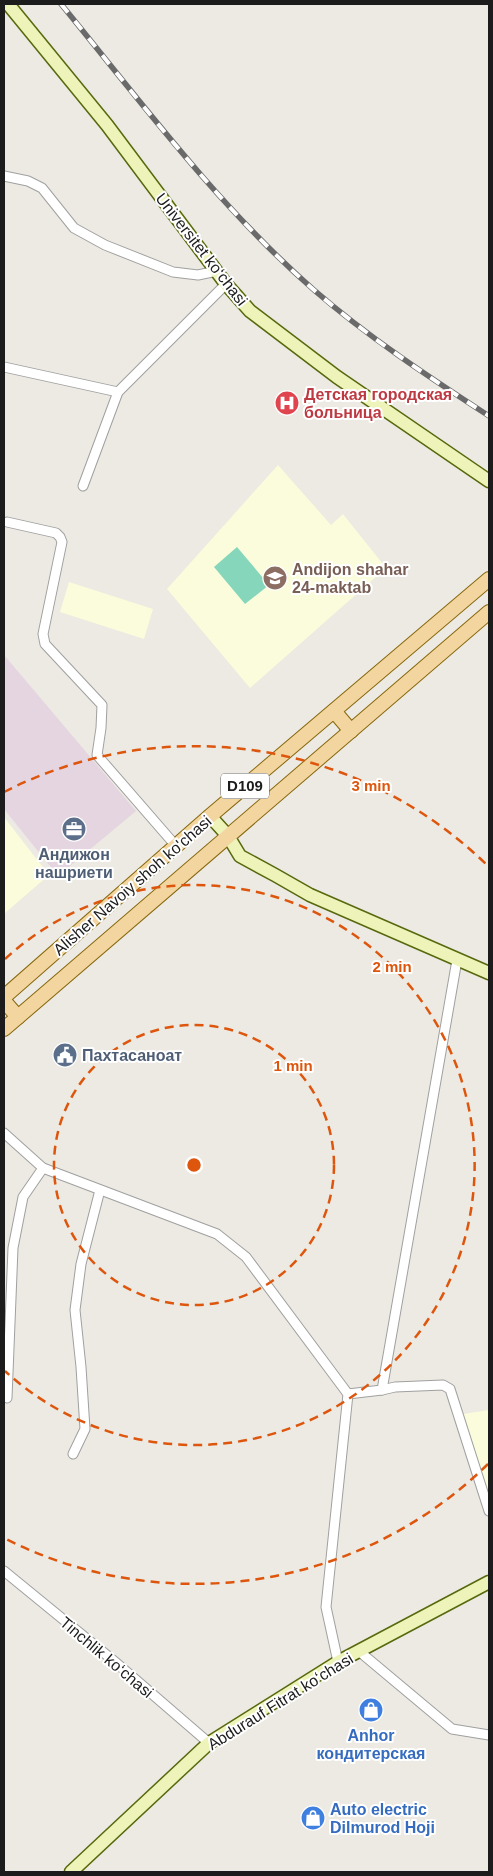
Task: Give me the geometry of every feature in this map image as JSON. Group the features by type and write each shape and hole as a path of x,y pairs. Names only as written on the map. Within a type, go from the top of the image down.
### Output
{"main road":[{"name":"Universitet kо‘chasi","path":"8,4 107,125 216,271 250,311 337,377 489,481"},
{"name":"Alisher Navoiy shoh ko'chasi","path":"4,996 210,816 489,578"},
{"name":"Alisher Navoiy shoh ko'chasi","path":"4,1029 489,612"},
{"path":"334,711 350,731"},
{"path":"210,816 228,836 240,856 310,895 489,973"},
{"path":"4,1001 18,1017"},
{"name":"Abdurauf Fitrat koʻchasi","path":"71,1872 209,1743 338,1662 489,1582"}],"street":[{"path":"4,176 28,181 42,188 74,228 105,244 173,272 198,274 216,271"},
{"path":"83,486 118,392 226,284"},
{"path":"4,367 118,392"},
{"path":"7,522 56,533 60,537 62,542 43,634 44,644 102,705 97,755 176,846"},
{"path":"382,1390 457,960"},
{"path":"4,1133 43,1168 217,1234 246,1257 348,1394 326,1607 338,1662"},
{"path":"7,1398 13,1248 24,1197 43,1168"},
{"path":"73,1454 85,1429 75,1310 81,1264 100,1190"},
{"path":"348,1394 394,1387 443,1385 450,1389 489,1511"},
{"name":"Tinchlik kо‘chasi","path":"4,1571 114,1661 209,1743"},
{"path":"360,1652 452,1728 489,1735"}],"shaded area":[{"name":"Andijon shahar 24-maktab","path":"278,465 331,525 343,514 386,568 250,688 167,589"},
{"path":"69,582 153,609 144,639 60,612"},
{"path":"4,655 136,811 58,876 4,809"},
{"path":"4,817 49,875 4,914"},
{"path":"489,1410 489,1493 463,1414"}],"green space":[{"path":"237,547 269,585 245,604 214,567"}],"railway":[{"path":"61,4 182,152 245,224 279,258 314,290 377,340 489,416"}],"place":[{"name":"Детская городская больница","path":"287,403"},
{"name":"Andijon shahar 24-maktab","path":"275,578"},
{"name":"Андижон нашриети","path":"74,829"},
{"name":"Пахтасаноат","path":"65,1055"},
{"name":"Anhor кондитерская","path":"371,1710"},
{"name":"Auto electric Dilmurod Hoji","path":"313,1818"}]}
